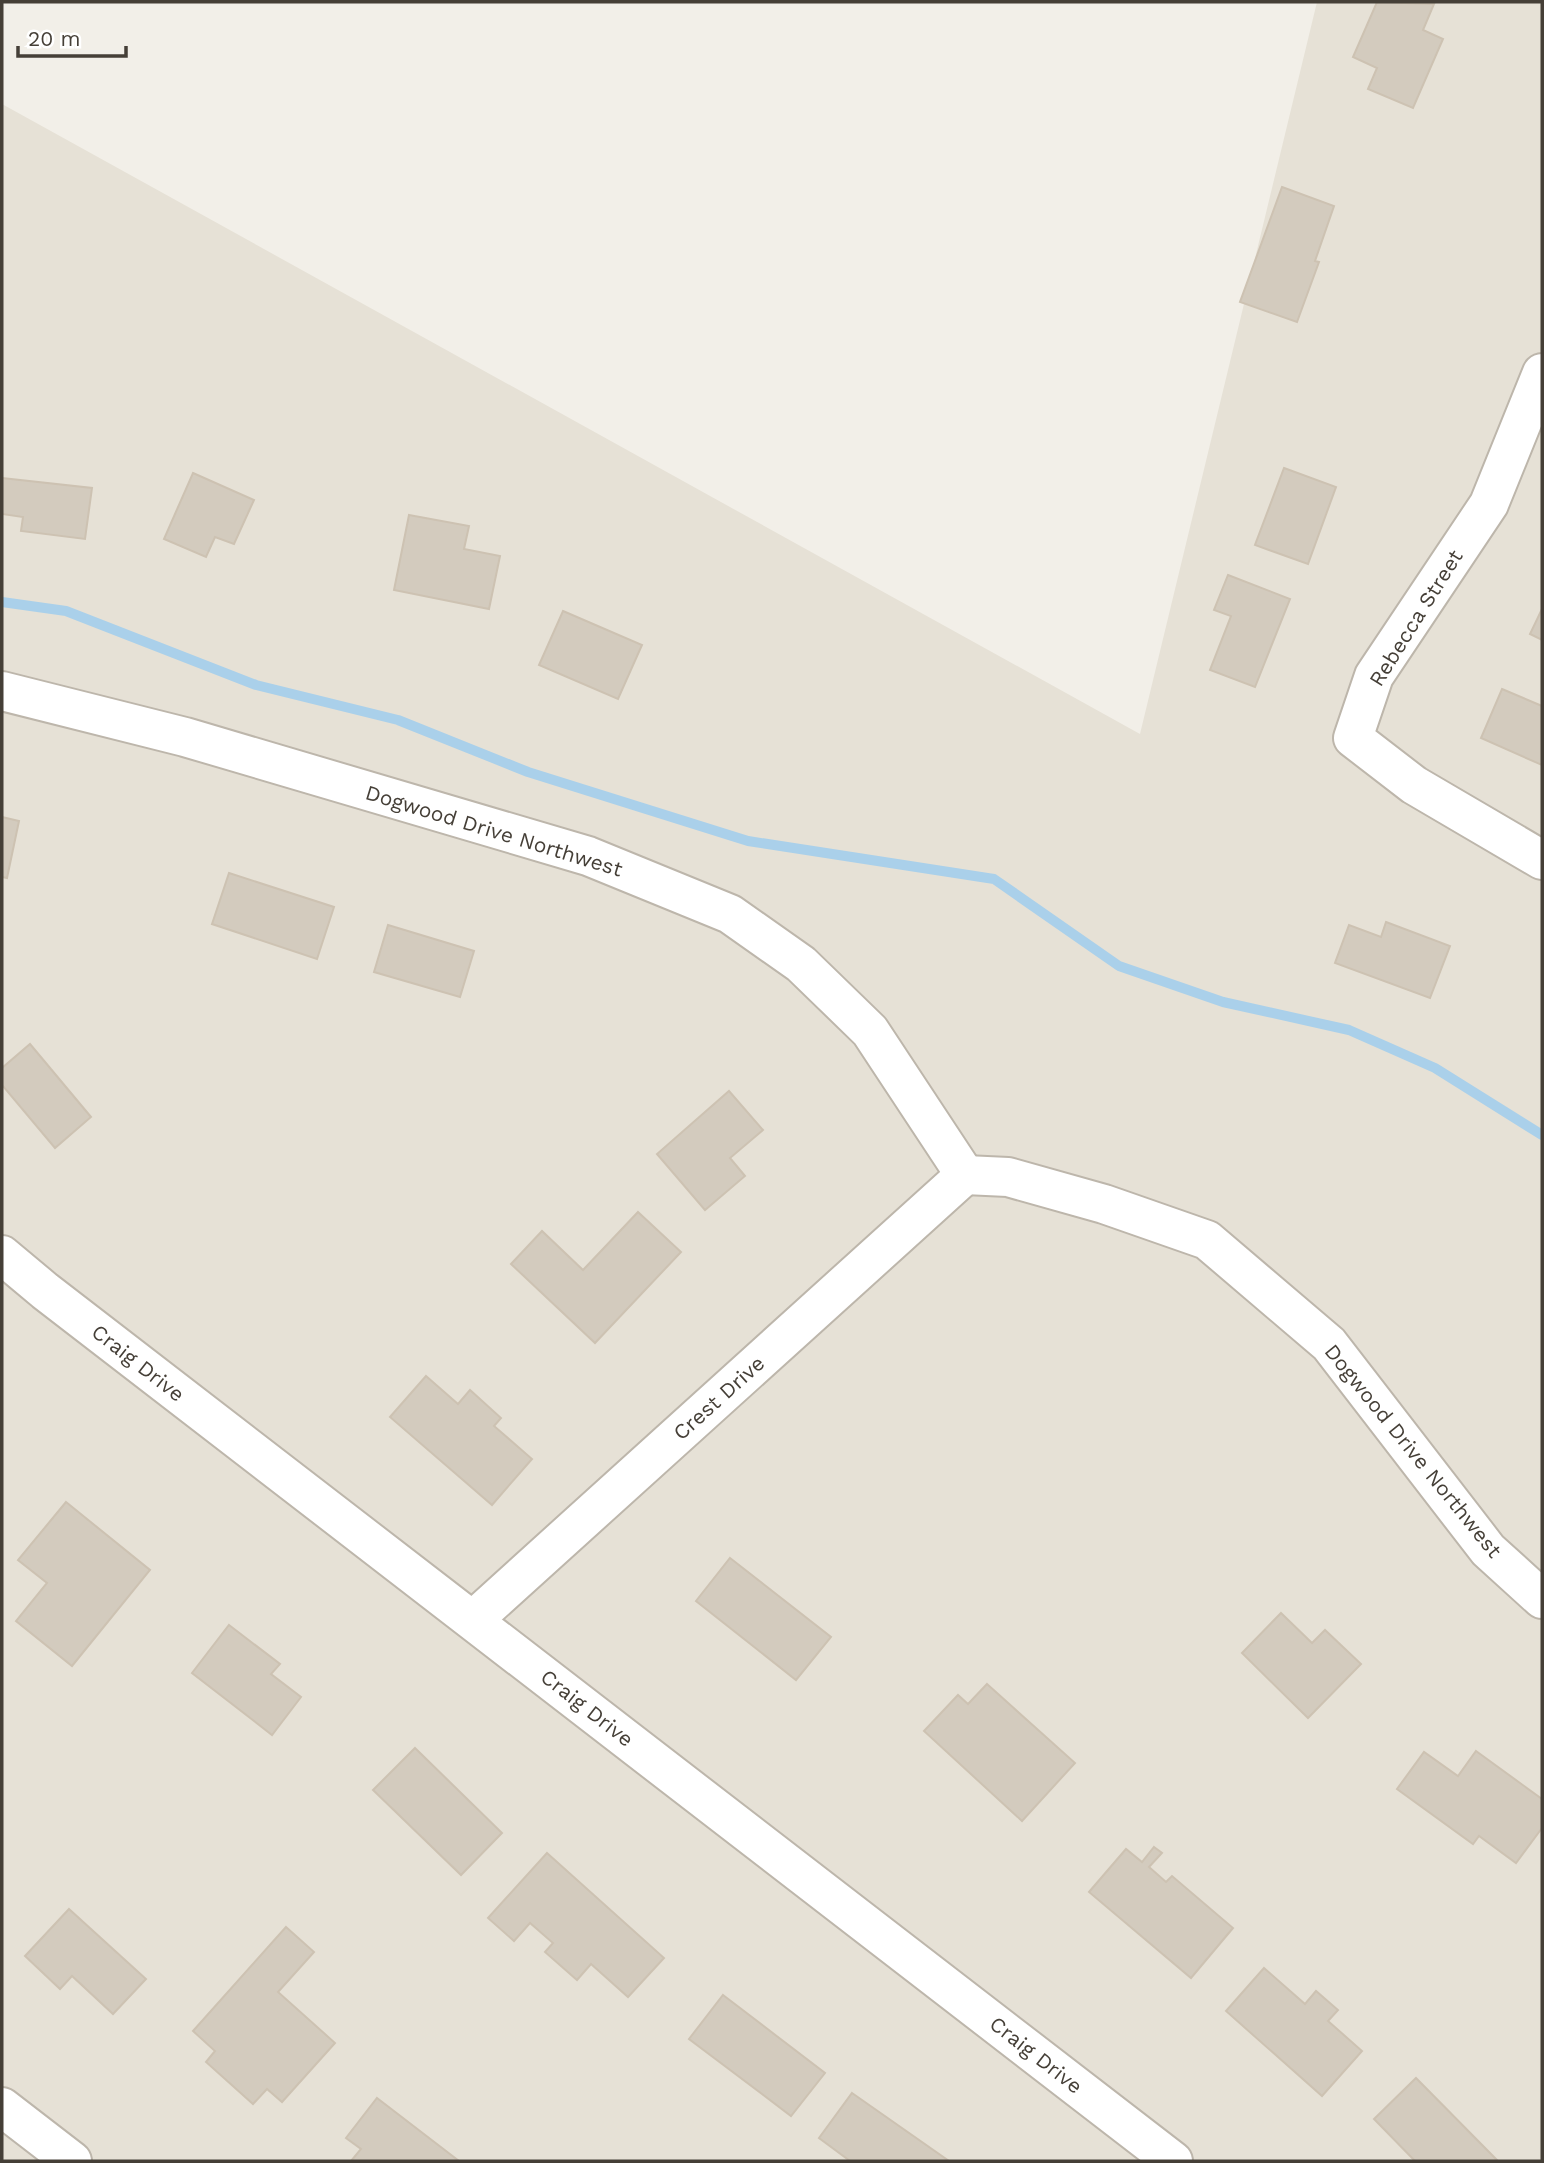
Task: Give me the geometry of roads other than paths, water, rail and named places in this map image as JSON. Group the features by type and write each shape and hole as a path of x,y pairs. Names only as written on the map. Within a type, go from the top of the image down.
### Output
{"street":[{"name":"Rebecca Street","path":"1542,373 1489,504 1374,676 1353,738 1414,785 1542,860"},
{"name":"Dogwood Drive Northwest","path":"2,691 185,737 588,856 730,914 801,964 870,1031 965,1175 1008,1177 1104,1204 1207,1240 1329,1344 1488,1550 1542,1599"},
{"name":"Crest Drive","path":"473,1620 965,1175"},
{"name":"Craig Drive","path":"2,1255 67,1308 1173,2161"},
{"path":"2,2107 72,2161"}],"waterway":[{"path":"2,602 66,611 256,685 398,720 528,772 748,841 994,879 1119,966 1223,1002 1349,1030 1435,1068 1542,1135"}]}
